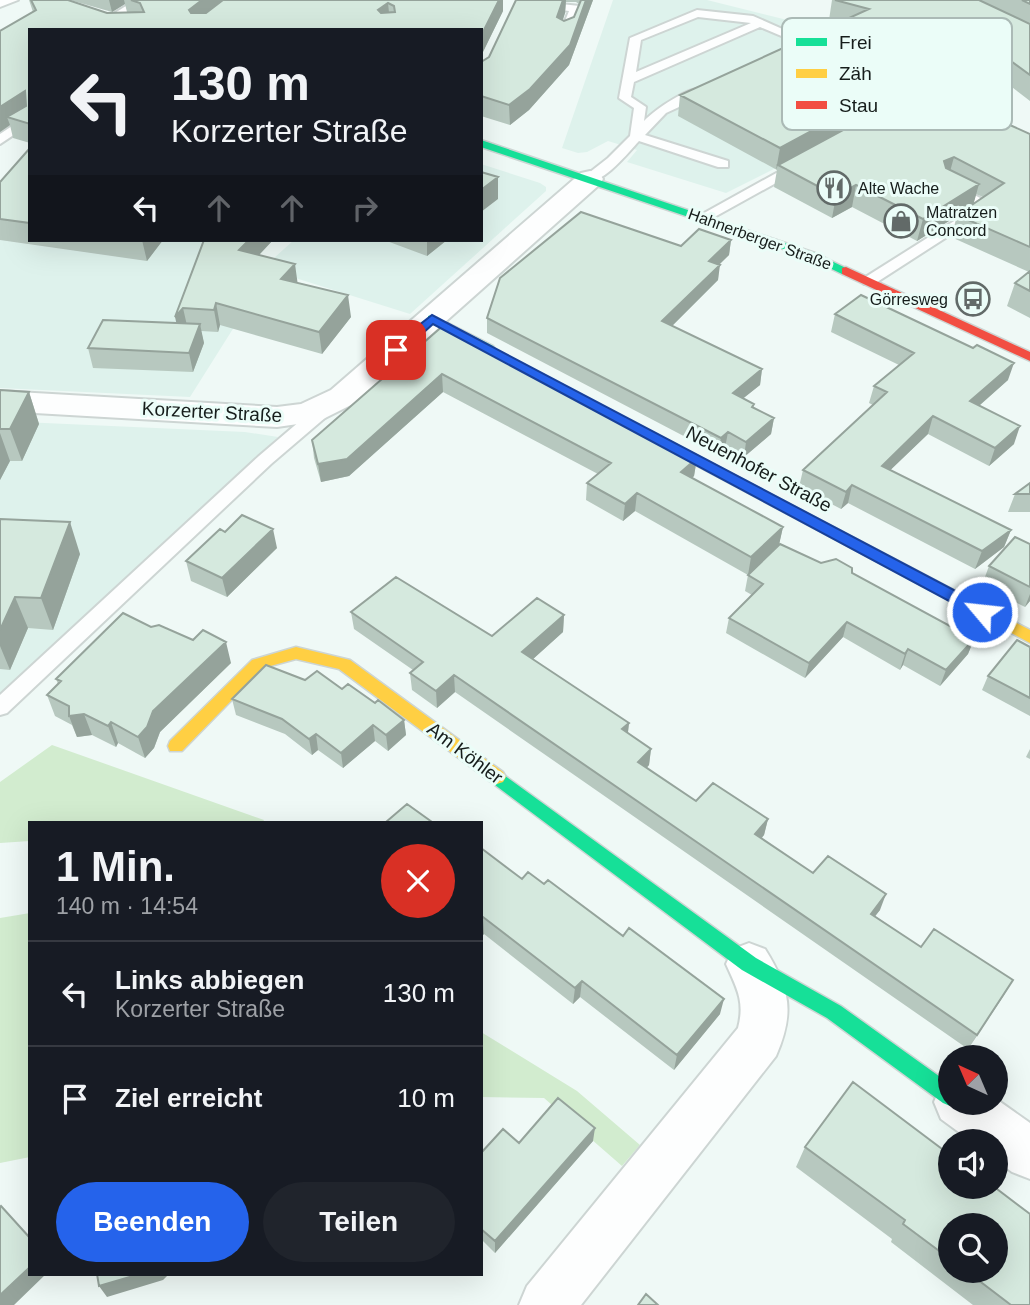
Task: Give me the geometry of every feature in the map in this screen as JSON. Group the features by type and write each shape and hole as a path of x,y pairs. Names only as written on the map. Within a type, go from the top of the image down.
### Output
{"street":[{"path":"102,19 126,27"},
{"name":"Hahnerberger Straße","path":"483,144 811,255 1030,357"},
{"name":"Korzerter Straße","path":"0,401 277,417 307,414 332,403 432,319 590,179"},
{"path":"432,319 505,358"},
{"name":"Neuenhofer Straße","path":"639,429 1030,637"},
{"name":"Am Köhler","path":"176,746 258,664 296,653 344,664 749,964 834,1012 938,1087"},
{"name":"Am Köhler","path":"546,1305 759,1040 768,1010 763,985 749,964"},
{"path":"977,1115 1030,1154"}],"lane":[{"path":"0,4 12,0"},
{"path":"102,19 148,0"},
{"path":"528,4 576,8 565,36"},
{"path":"636,136 640,107 625,98 636,38 697,13 762,22 782,31"},
{"path":"630,79 762,22"},
{"path":"590,179 613,161 662,110 711,88"},
{"path":"0,140 28,119"},
{"path":"636,136 723,164"},
{"path":"704,217 812,157"},
{"path":"869,281 988,206 947,185"},
{"path":"0,706 265,460 332,403"}],"shaded area":[{"path":"613,0 707,0 782,19 782,130 851,130 726,193 627,162 637,150 608,141 587,152 578,153 562,148"},
{"path":"483,165 546,187 546,191 410,314 270,270 190,397 0,388 0,229 28,239 28,242 206,242 202,247 264,267 292,242 483,242"},
{"path":"0,421 245,432 278,437 0,696"}],"green space":[{"path":"52,745 264,820 28,821 28,841 0,843 0,782"},
{"path":"28,913 28,1157 0,1163 0,918"},
{"path":"483,1033 577,1091 640,1145 622,1166 544,1098 483,1097"}],"building":[{"path":"31,0 68,0 107,13 144,12 140,3 131,0 202,0 189,10 191,13 206,13 223,0 499,0 483,32 483,28 28,28 28,123 7,117 26,106 25,91 0,107 0,31 36,10","holes":["388,3 394,6 395,12 381,13 378,10"]},
{"path":"516,0 563,0 557,17 564,21 574,17 581,0 586,0 570,45 530,89 509,105 483,97 483,61 489,57"},
{"path":"835,0 979,0 1030,24 1030,75 1012,62 1012,18 849,18 869,9"},
{"path":"782,49 782,130 813,130 780,148 680,95"},
{"path":"1012,126 1030,134 1030,247 957,215 1004,183 954,157 944,161 946,168 979,184 923,219 856,185 836,196 778,165 843,130 1012,130"},
{"path":"28,150 28,223 0,219 0,182"},
{"path":"483,173 498,177 483,188"},
{"path":"581,212 681,246 699,229 731,240 709,261 720,265 662,321 762,369 733,393 774,418 746,442 728,432 721,438 487,318 500,278"},
{"path":"203,242 247,242 239,250 295,264 281,279 348,295 319,332 216,303 214,310 183,308 175,317"},
{"path":"1030,271 1030,291 1015,283"},
{"path":"861,295 973,348 977,345 1014,363 970,401 1020,426 995,448 933,416 882,466 1011,530 982,551 852,485 846,492 803,470 887,392 874,386 914,353 835,314"},
{"path":"103,320 200,324 189,353 88,348"},
{"path":"445,324 697,458 681,472 783,527 751,557 637,493 625,504 587,483 611,463 442,374 347,459 318,464 312,440"},
{"path":"0,390 29,392 10,429 0,429"},
{"path":"1030,483 1030,494 1015,494"},
{"path":"242,515 273,529 222,578 186,561 220,529 225,532"},
{"path":"0,519 70,522 41,598 15,597 0,630"},
{"path":"1015,537 1030,544 1030,587 989,566"},
{"path":"780,544 821,563 836,559 852,568 852,573 974,639 946,670 908,649 905,654 847,622 809,663 729,618 763,584 748,575"},
{"path":"396,577 492,636 537,598 564,615 522,652 629,723 622,729 651,749 638,762 696,801 713,783 768,819 755,834 813,873 828,856 886,894 871,914 921,947 934,929 1013,980 977,1035 454,675 436,691 410,673 423,662 351,612"},
{"path":"123,613 151,627 159,625 193,640 203,630 226,642 153,711 147,727 138,737 111,722 108,726 84,714 69,716 69,706 47,695 61,681 56,679"},
{"path":"1017,640 1030,647 1030,698 988,676"},
{"path":"266,665 305,680 317,671 342,689 348,684 375,703 378,700 404,720 386,735 373,725 341,753 316,734 309,739 282,719 232,699"},
{"path":"407,804 431,821 387,821"},
{"path":"483,850 522,879 528,872 544,884 548,880 623,936 629,928 724,999 677,1055 582,981 575,988 483,917"},
{"path":"853,1082 938,1146 938,1199 1008,1197 1030,1214 1030,1305 1011,1305 982,1283 1008,1283 1008,1213 938,1213 938,1250 903,1224 905,1220 805,1147"},
{"path":"558,1098 595,1128 495,1241 483,1231 483,1151 503,1129 519,1143"},
{"path":"0,1207 28,1236 28,1269 0,1295"},
{"path":"97,1276 133,1276 99,1286"},
{"path":"646,1294 658,1305 638,1305"}],"traffic: fast":[{"path":"483,144 811,255 846,271"},
{"path":"432,319 489,349"},
{"path":"497,777 749,964 834,1012 938,1087"}],"traffic: slow":[{"path":"650,435 1030,637"},
{"path":"176,746 258,664 296,653 344,664 497,777"}],"traffic: jam":[{"path":"846,271 1030,357"}],"place":[{"name":"Alte Wache","path":"834,188"},
{"name":"Matratzen Concord","path":"901,221"},
{"name":"Görresweg","path":"973,299"}],"route":[{"path":"396,350 432,319 982,612"}]}
